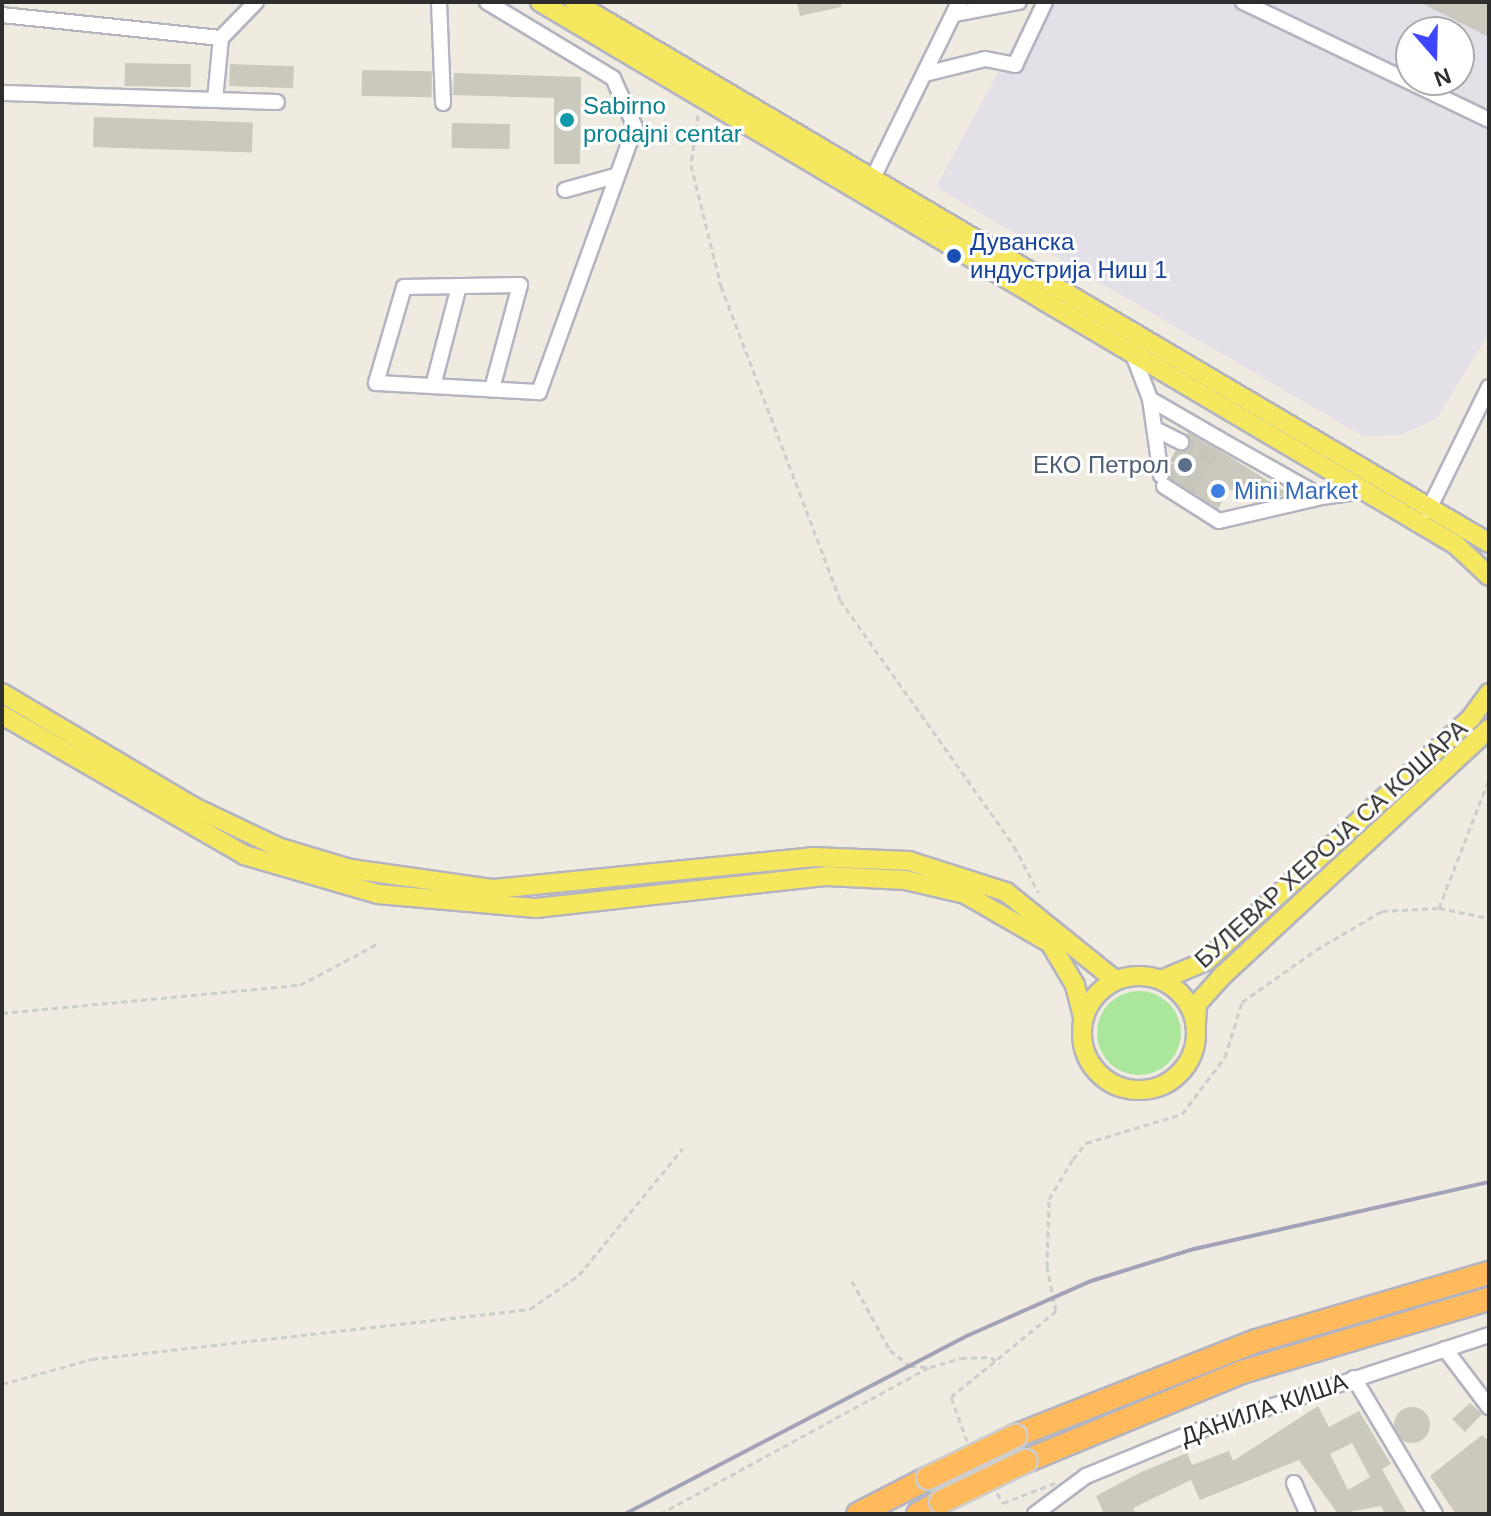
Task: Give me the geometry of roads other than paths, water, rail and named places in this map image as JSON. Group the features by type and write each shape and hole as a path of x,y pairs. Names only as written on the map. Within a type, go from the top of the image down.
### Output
{"highway":[{"path":"858,1514 1015,1436 1256,1341 1489,1273"},
{"path":"918,1514 1026,1461 1242,1372 1489,1299"}],"main road":[{"path":"540,2 705,101 867,188 1428,511 1489,543"},
{"path":"574,2 1134,357 1456,545 1489,576"},
{"path":"2,693 194,807 280,848 351,869 494,889 812,857 909,861 1006,892 1115,980 1161,980 1184,998 1196,1024 1194,1050 1181,1071 1160,1086 1135,1090 1111,1083 1092,1066 1082,1043 1083,1017 1075,985 1050,943 965,894 905,880 827,876 536,908 378,894 244,855 2,715"},
{"name":"БУЛЕВАР ХЕРОЈА СА КОШАРА","path":"1161,980 1206,961 1471,718 1489,693"},
{"name":"БУЛЕВАР ХЕРОЈА СА КОШАРА","path":"1196,1024 1197,1004 1222,976 1489,729"},
{"path":"1083,1017 1115,980"}],"street":[{"path":"215,100 221,38 256,2"},
{"path":"439,2 443,103"},
{"path":"487,2 596,65 624,91 635,127 544,384 532,396 492,389 376,383 404,287 520,285 492,389"},
{"path":"867,188 957,8 1019,2"},
{"path":"925,74 985,59 1015,65 1045,2"},
{"path":"1243,2 1489,120"},
{"path":"2,15 221,38"},
{"path":"2,93 277,102"},
{"path":"565,190 604,185 618,173"},
{"path":"433,386 459,286"},
{"path":"1134,357 1150,399 1167,465"},
{"path":"1428,511 1489,387"},
{"path":"1150,399 1322,497"},
{"path":"1159,431 1159,447 1183,500 1224,521 1322,497 1364,491"},
{"name":"ДАНИЛА КИША","path":"1049,1510 1065,1488 1191,1433 1489,1335"},
{"path":"1445,1349 1489,1407"},
{"path":"1354,1378 1435,1514"},
{"path":"1294,1483 1308,1514"},
{"path":"1035,1514 1049,1510"}],"tunnel":[{"path":"1181,442 1209,458"},
{"path":"1184,498 1218,442"},
{"path":"1173,455 1201,471"},
{"path":"1165,468 1193,484"}],"railway":[{"path":"625,1514 969,1335 1091,1281 1194,1249 1489,1182"}],"place":[{"name":"Sabirno prodajni centar","path":"567,120"},
{"name":"Дуванска индустрија Ниш 1","path":"954,256"},
{"name":"ЕКО Петрол","path":"1185,465"},
{"name":"Mini Market","path":"1218,491"}]}
